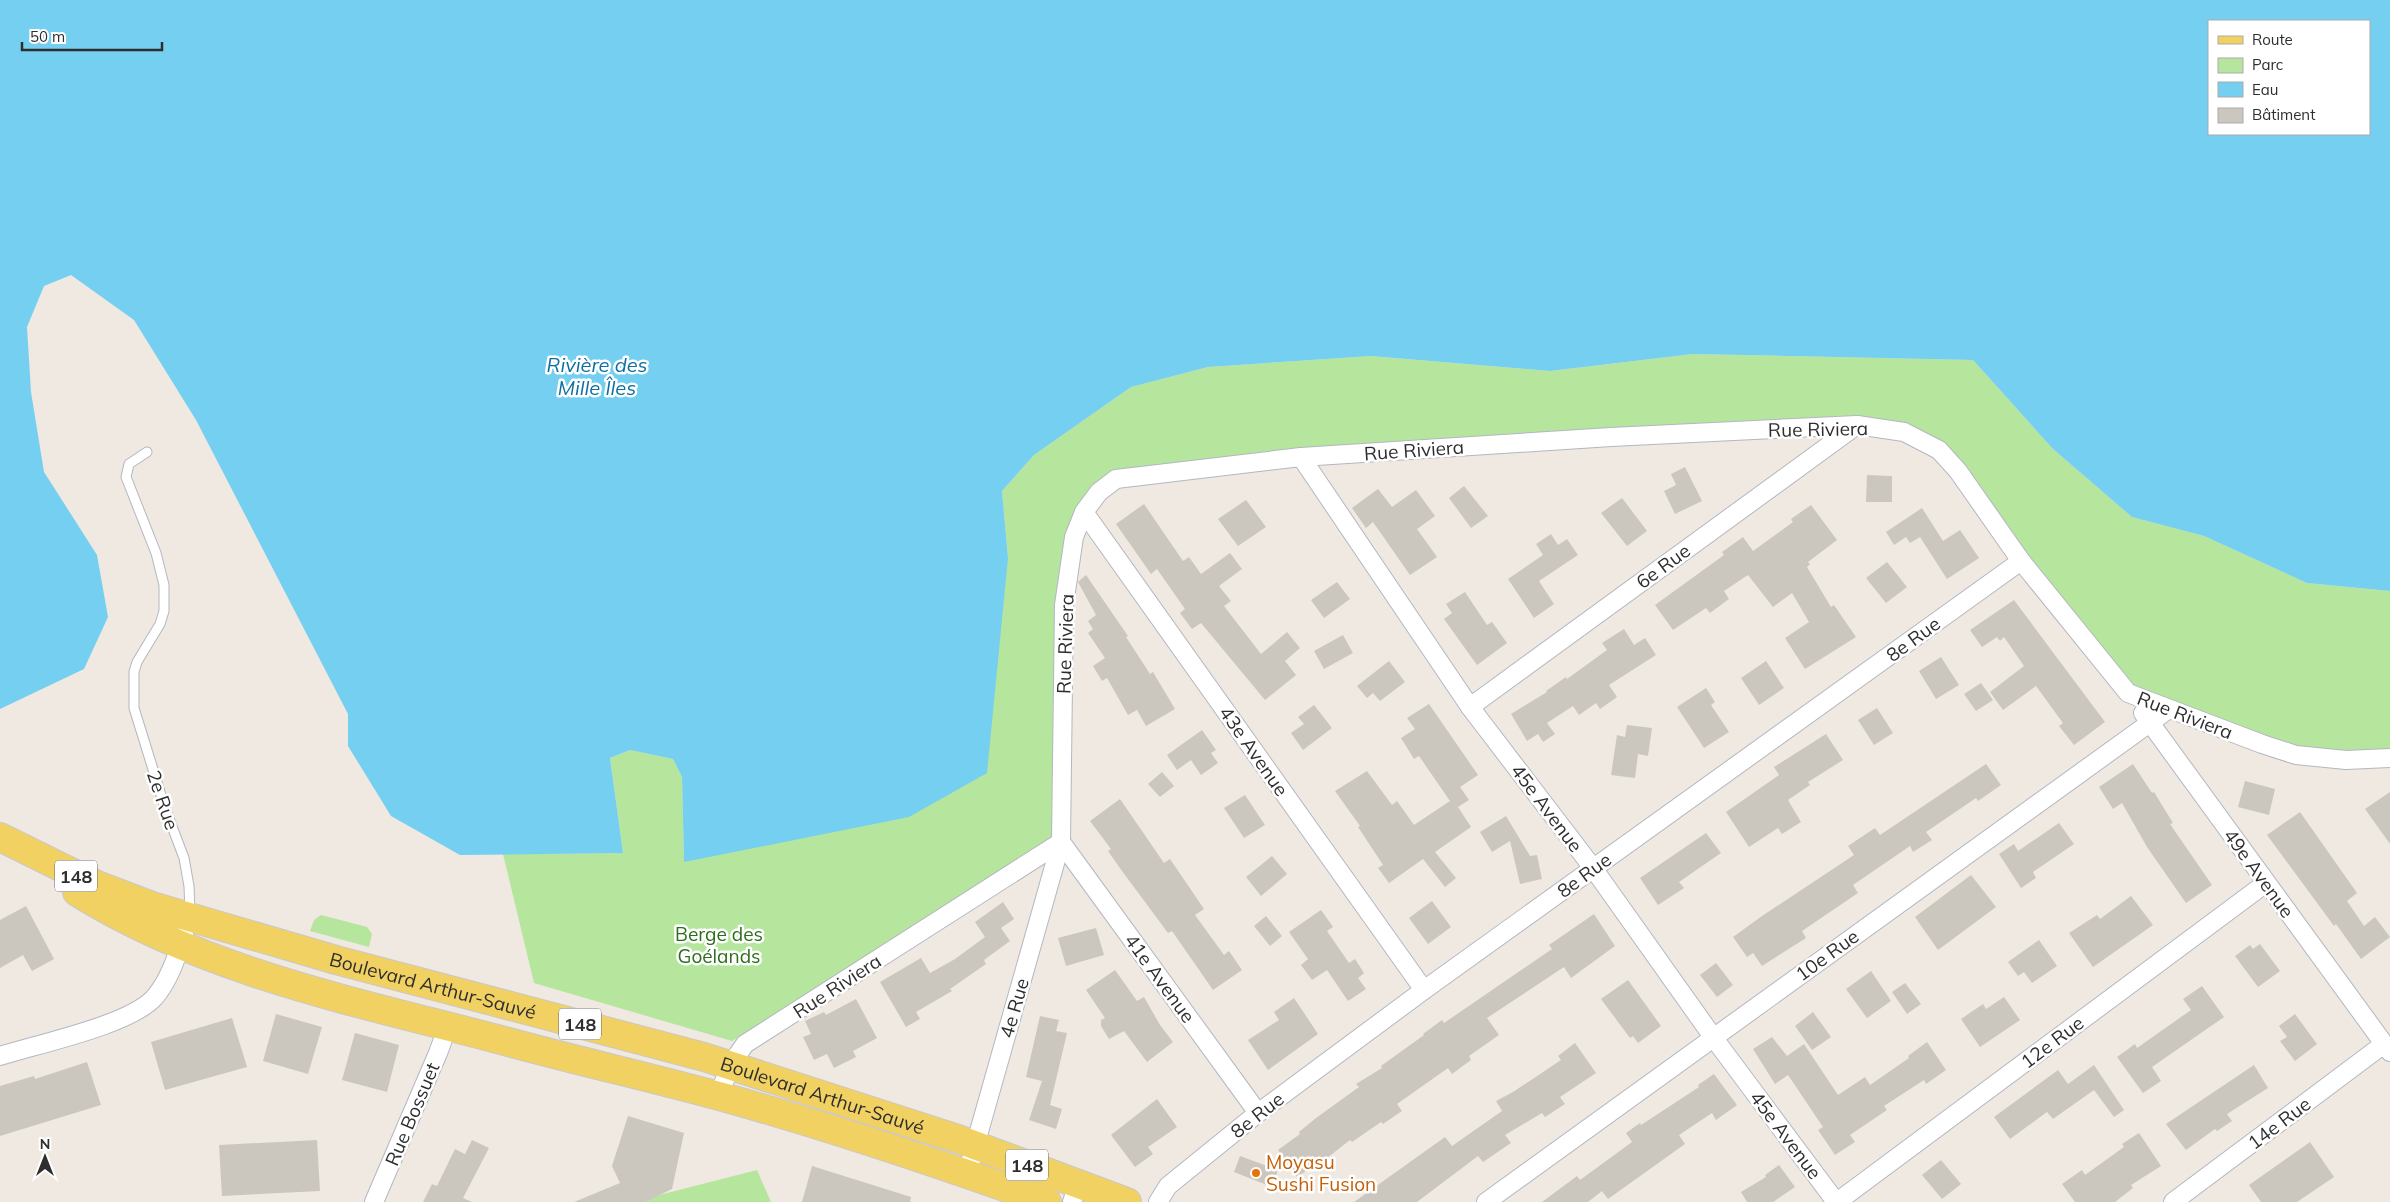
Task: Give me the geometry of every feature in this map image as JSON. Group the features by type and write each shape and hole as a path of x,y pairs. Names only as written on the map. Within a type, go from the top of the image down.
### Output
{"main road":[{"name":"Boulevard Arthur-Sauvé","path":"0,837 97,885 133,900 190,918 731,1066 975,1146 1075,1193 1127,1202"},
{"name":"Boulevard Arthur-Sauvé","path":"0,837 88,898 138,926 180,946 267,976 448,1026 717,1096 967,1174 1047,1202"}],"street":[{"name":"Rue Riviera","path":"717,1096 731,1066 745,1044 1061,842 1064,604 1074,538 1084,512 1099,492 1116,479 1301,457 1611,437 1857,425 1904,432 1939,450 1958,471 2021,561 2128,693 2296,755 2346,760 2390,758"},
{"name":"6e Rue","path":"1470,707 1857,425"},
{"name":"45e Avenue","path":"1301,457 1470,707 1593,868 1713,1037 1837,1202"},
{"name":"43e Avenue","path":"1084,512 1424,990"},
{"name":"8e Rue","path":"1158,1202 1168,1186 1258,1113 1424,990 2021,561"},
{"name":"49e Avenue","path":"2128,693 2387,1048"},
{"name":"10e Rue","path":"1486,1202 2168,709"},
{"name":"41e Avenue","path":"1061,842 1258,1113"},
{"name":"4e Rue","path":"967,1174 1061,842"},
{"name":"12e Rue","path":"1837,1202 2266,883"},
{"name":"2e Rue","path":"0,1056 112,1022 141,1009 161,990 190,918"},
{"name":"Rue Bossuet","path":"374,1202 448,1026"},
{"name":"14e Rue","path":"2173,1202 2387,1048"}],"lane":[{"name":"2e Rue","path":"147,452 129,464 126,477 161,572 164,585 164,611 160,624 137,662 132,698 151,764 184,858 189,886 190,918"}],"green space":[{"name":"Berge des Goélands","path":"1693,354 1973,360 2053,449 2132,517 2204,536 2307,583 2390,591 2390,758 2296,755 2128,693 2021,561 1968,468 1936,442 1865,422 1116,478 1074,537 1061,842 732,1041 534,983 503,854 623,853 610,758 630,750 673,759 682,777 684,862 1008,558 1002,491 1034,455 1131,387 1208,367 1371,356 1550,371"},
{"path":"321,915 367,927 372,934 369,947 310,931 314,920"},
{"path":"757,1170 771,1202 632,1202"}],"water":[{"name":"Rivière des Mille Îles","path":"0,0 2390,0 2390,591 2307,583 2204,536 2132,517 2053,449 1973,360 1693,354 1550,371 1371,356 1208,367 1131,387 1034,455 1002,491 1008,558 987,773 909,817 684,862 682,777 673,759 630,750 610,758 623,853 460,855 391,816 348,746 348,714 196,420 134,320 71,275 44,286 27,327 31,392 44,472 97,555 108,617 84,669 0,709"}],"building":[{"path":"1685,467 1702,501 1675,514 1664,491 1676,485 1671,474"},
{"path":"1867,475 1892,476 1892,502 1866,502"},
{"path":"1464,486 1488,516 1471,528 1449,498"},
{"path":"1378,489 1392,507 1416,490 1435,516 1417,529 1437,557 1410,575 1373,522 1366,528 1352,508"},
{"path":"1622,498 1647,531 1627,546 1601,513"},
{"path":"1246,500 1266,527 1238,546 1218,519"},
{"path":"1144,504 1183,561 1189,557 1201,574 1230,553 1242,569 1219,586 1231,601 1224,606 1261,654 1287,632 1300,648 1285,661 1296,675 1265,700 1201,623 1192,629 1180,613 1185,609 1157,569 1151,574 1116,524"},
{"path":"1811,505 1837,540 1808,562 1810,564 1807,567 1831,607 1834,605 1856,637 1805,669 1785,638 1809,622 1792,593 1773,607 1748,575 1724,591 1729,599 1710,613 1706,608 1673,630 1655,605 1724,555 1722,552 1743,537 1753,551 1793,522 1791,519"},
{"path":"1922,508 1943,541 1960,530 1979,558 1947,579 1920,537 1910,543 1906,537 1894,545 1886,532"},
{"path":"1551,534 1558,545 1567,539 1578,555 1539,581 1554,604 1534,618 1508,579 1543,555 1536,544"},
{"path":"1887,562 1907,587 1886,603 1866,578"},
{"path":"1086,575 1128,636 1126,637 1150,674 1153,672 1175,709 1146,726 1137,710 1128,715 1107,678 1102,681 1093,666 1105,658 1088,633 1093,629 1088,621 1096,615 1078,582"},
{"path":"1337,582 1350,599 1324,618 1311,600"},
{"path":"1465,592 1487,625 1492,622 1507,643 1477,665 1444,619 1452,613 1446,604"},
{"path":"2014,600 2105,722 2074,745 2059,726 2063,723 2036,686 2003,710 1990,692 2024,666 2004,637 2000,641 1997,637 1982,647 1970,630"},
{"path":"1624,629 1634,645 1645,638 1656,655 1609,685 1617,697 1600,709 1596,703 1579,715 1573,706 1547,723 1555,734 1543,742 1538,734 1527,741 1511,714 1547,692 1566,677 1567,679 1607,650 1602,643"},
{"path":"1343,635 1353,653 1324,669 1314,651"},
{"path":"1941,657 1959,685 1936,699 1919,671"},
{"path":"1389,661 1405,682 1380,701 1373,693 1367,698 1357,686"},
{"path":"1766,661 1784,688 1759,705 1741,678"},
{"path":"1981,683 1993,700 1976,711 1964,694"},
{"path":"1706,688 1715,702 1711,705 1729,732 1704,748 1677,707"},
{"path":"1429,704 1478,775 1460,787 1469,800 1458,807 1471,827 1435,852 1456,878 1445,887 1423,859 1389,883 1378,868 1383,865 1358,827 1360,826 1335,791 1367,771 1392,805 1397,801 1414,825 1450,801 1419,756 1414,759 1401,738 1415,729 1407,718"},
{"path":"1314,705 1332,728 1303,750 1291,733 1304,724 1298,717"},
{"path":"1877,708 1893,733 1874,745 1858,720"},
{"path":"1627,725 1652,728 1648,756 1638,754 1635,778 1611,775 1617,735 1625,737"},
{"path":"1202,730 1216,750 1211,753 1218,763 1201,775 1191,760 1177,770 1167,755"},
{"path":"1826,734 1843,760 1808,782 1810,785 1788,800 1801,822 1782,834 1778,828 1749,847 1726,812 1779,775 1774,767"},
{"path":"1986,764 2001,785 1978,801 1976,798 1926,832 1932,840 1913,852 1910,846 1853,885 1858,893 1802,931 1806,938 1762,966 1753,953 1747,957 1733,937 1854,855 1848,846 1875,828 1880,835"},
{"path":"2133,764 2152,793 2154,792 2173,823 2170,824 2212,885 2186,903 2147,847 2122,803 2113,809 2099,787"},
{"path":"1162,772 1174,786 1160,797 1148,784"},
{"path":"2245,781 2275,789 2269,815 2238,807"},
{"path":"2390,792 2390,844 2365,809"},
{"path":"1245,795 1265,825 1244,838 1224,808"},
{"path":"1120,799 1164,863 1170,859 1204,909 1195,915 1224,955 1229,951 1242,970 1213,990 1172,931 1168,933 1122,871 1108,851 1111,849 1090,821"},
{"path":"2300,812 2357,893 2347,901 2364,926 2375,917 2390,937 2361,959 2336,924 2334,926 2267,835"},
{"path":"1506,816 1530,856 1537,855 1542,879 1520,884 1510,841 1492,852 1480,832"},
{"path":"2059,823 2074,844 2033,872 2036,878 2021,888 1999,854 2014,844 2018,851"},
{"path":"1706,833 1721,853 1679,882 1684,888 1658,905 1640,878"},
{"path":"1272,856 1287,874 1261,896 1246,877"},
{"path":"1971,875 1996,907 1938,950 1915,917"},
{"path":"2131,896 2153,925 2093,967 2069,933 2097,915 2100,919"},
{"path":"1432,901 1451,927 1428,944 1409,918"},
{"path":"1003,902 1014,919 1001,928 1010,941 984,960 986,964 950,989 952,991 916,1012 920,1019 906,1027 880,982 921,958 930,973 955,959 985,937 975,922"},
{"path":"26,906 54,959 32,971 23,955 0,968 0,920"},
{"path":"1321,910 1333,927 1327,931 1349,963 1355,959 1364,973 1358,978 1366,989 1348,1001 1327,970 1312,980 1301,965 1308,959 1289,932"},
{"path":"1594,914 1615,946 1571,978 1564,967 1487,1018 1499,1035 1469,1056 1471,1060 1452,1074 1448,1068 1397,1104 1402,1111 1383,1124 1381,1122 1352,1142 1350,1140 1322,1162 1297,1177 1278,1150 1300,1134 1299,1132 1316,1118 1359,1087 1356,1084 1382,1068 1381,1066 1442,1020 1444,1023 1552,949 1549,945"},
{"path":"1266,916 1282,936 1270,946 1254,926"},
{"path":"1096,928 1104,955 1066,966 1058,938"},
{"path":"2039,940 2057,966 2032,983 2024,972 2018,976 2008,962"},
{"path":"2260,944 2280,971 2258,987 2235,956 2250,945 2253,949"},
{"path":"1716,963 1733,985 1717,997 1700,975"},
{"path":"1115,970 1137,1001 1144,997 1160,1025 1173,1042 1147,1062 1124,1031 1109,1039 1101,1026 1101,1020 1105,1018 1086,990"},
{"path":"1871,971 1891,1001 1867,1018 1846,989"},
{"path":"1628,980 1661,1026 1638,1043 1633,1036 1630,1038 1601,999"},
{"path":"1905,983 1921,1004 1907,1014 1892,992"},
{"path":"2202,986 2224,1017 2152,1067 2161,1081 2143,1093 2117,1057 2135,1044 2137,1048 2191,1010 2183,999"},
{"path":"2004,997 2020,1020 1980,1047 1961,1019 1983,1004 1986,1009"},
{"path":"1294,998 1318,1034 1268,1070 1248,1040 1279,1020 1274,1012"},
{"path":"856,999 877,1038 853,1051 856,1057 834,1068 827,1054 814,1060 803,1037 811,1034 805,1021 824,1012 826,1015"},
{"path":"1813,1012 1831,1037 1812,1050 1795,1026"},
{"path":"276,1014 322,1027 308,1074 263,1061"},
{"path":"2295,1014 2317,1044 2295,1061 2280,1041 2287,1037 2279,1026"},
{"path":"1040,1016 1059,1020 1056,1031 1067,1033 1050,1105 1062,1109 1056,1129 1029,1120 1042,1081 1026,1077"},
{"path":"232,1018 247,1067 165,1090 151,1042"},
{"path":"355,1033 399,1045 387,1092 342,1080"},
{"path":"1772,1037 1787,1056 1804,1044 1838,1095 1865,1077 1870,1085 1909,1058 1908,1056 1927,1042 1946,1070 1926,1084 1924,1080 1884,1106 1887,1110 1850,1135 1855,1142 1835,1155 1818,1130 1823,1127 1788,1075 1775,1084 1753,1049"},
{"path":"1575,1043 1596,1073 1560,1097 1565,1104 1545,1117 1542,1113 1505,1135 1511,1143 1483,1162 1478,1156 1417,1202 1354,1202 1445,1137 1452,1146 1502,1111 1496,1101 1561,1060 1558,1056"},
{"path":"87,1062 101,1105 0,1136 0,1086 34,1076 35,1079"},
{"path":"2094,1065 2124,1110 2114,1117 2094,1090 2053,1119 2047,1112 2010,1139 1994,1117 2058,1070 2068,1084"},
{"path":"2254,1065 2268,1088 2227,1114 2232,1121 2217,1131 2215,1129 2186,1150 2166,1124"},
{"path":"1714,1074 1737,1105 1716,1120 1712,1113 1679,1135 1685,1144 1608,1199 1602,1191 1588,1202 1542,1202 1577,1176 1580,1180 1632,1142 1626,1133 1699,1087 1698,1085"},
{"path":"1157,1099 1177,1127 1148,1147 1153,1154 1135,1167 1111,1135"},
{"path":"628,1116 684,1133 672,1189 645,1202 574,1202 620,1183 612,1166"},
{"path":"2139,1133 2161,1166 2131,1185 2133,1188 2115,1202 2075,1202 2062,1184 2082,1170 2085,1175 2124,1147 2122,1144"},
{"path":"317,1140 320,1191 222,1196 219,1145"},
{"path":"472,1140 489,1148 463,1198 472,1202 423,1202 432,1184 437,1186 455,1149 465,1154"},
{"path":"2310,1142 2334,1177 2297,1202 2261,1202 2249,1185"},
{"path":"1240,1156 1278,1170 1272,1187 1234,1172"},
{"path":"1941,1160 1961,1184 1942,1199 1922,1175"},
{"path":"1779,1165 1795,1187 1773,1202 1747,1202 1741,1192 1766,1177 1765,1175"},
{"path":"812,1166 911,1197 910,1202 802,1202"}],"place":[{"name":"Moyasu Sushi Fusion","path":"1256,1173"}]}
